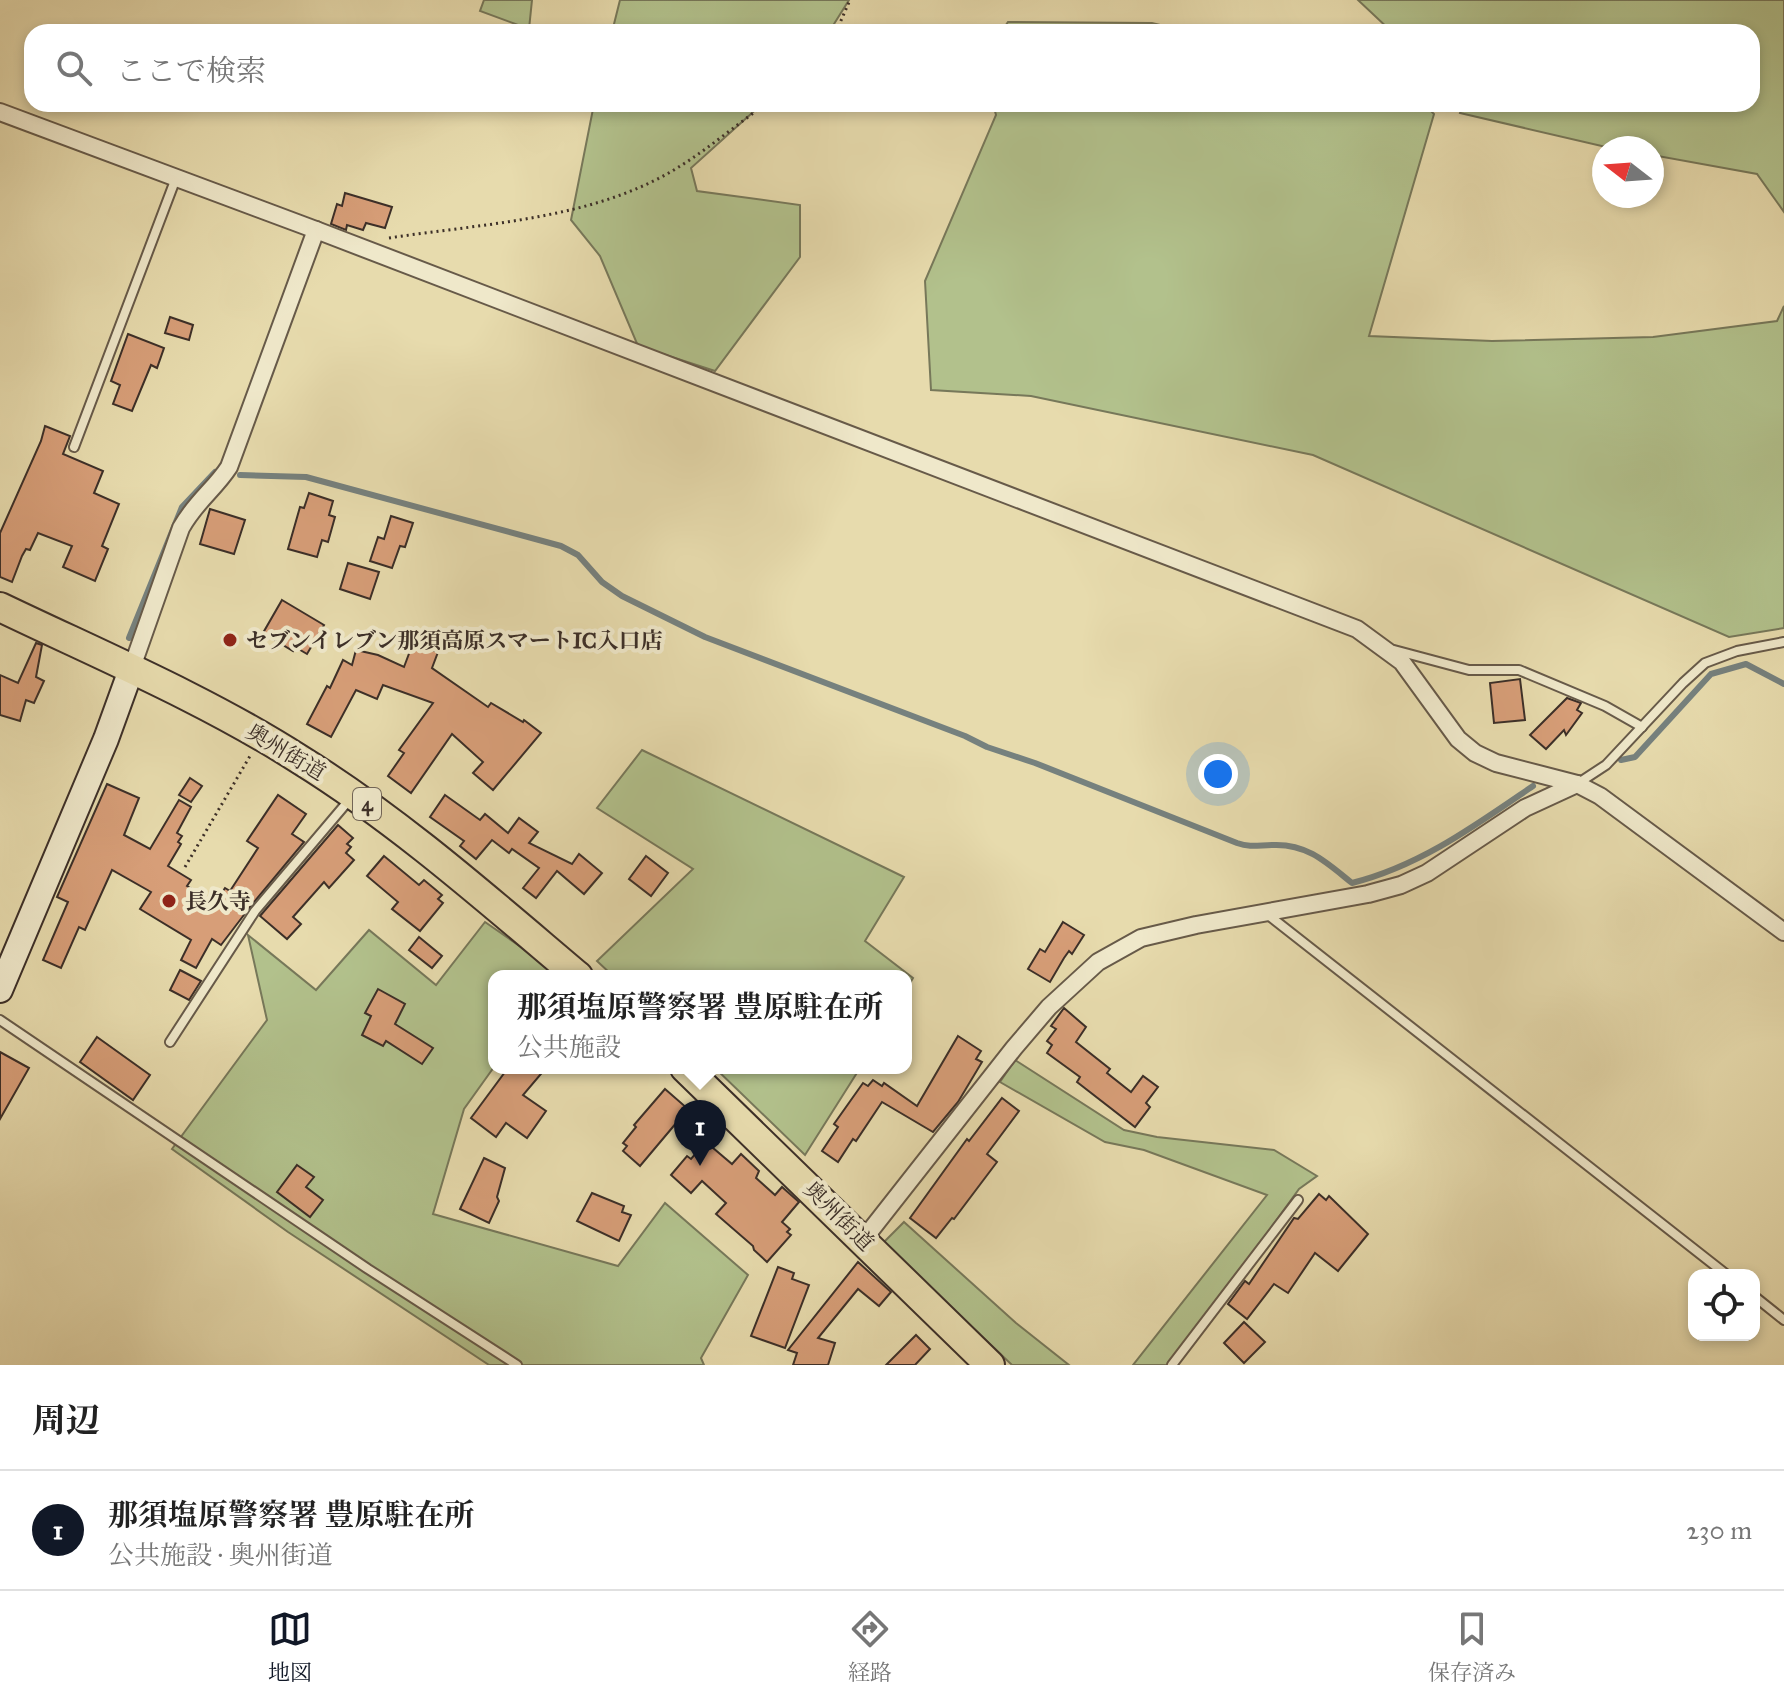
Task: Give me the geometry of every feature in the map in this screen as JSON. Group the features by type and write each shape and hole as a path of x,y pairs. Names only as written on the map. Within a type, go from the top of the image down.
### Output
{"highway":[{"name":"奥州街道","path":"0,607 262,736 354,794 427,850 571,970"},
{"name":"奥州街道","path":"691,1074 990,1365"}],"main road":[{"path":"0,990 106,739 131,670"}],"street":[{"path":"0,112 1357,629 1402,662 1458,739 1475,753 1496,763 1577,784 1600,796 1784,932"},
{"path":"131,670 181,528 191,509 222,479 229,467 316,230"},
{"path":"863,1240 1014,1048 1049,1007 1098,962 1141,938 1401,885 1427,873 1525,808 1577,784"}],"lane":[{"path":"74,447 176,178"},
{"path":"1577,784 1606,765 1705,663 1737,651 1784,642"},
{"path":"1385,648 1454,667 1519,670 1605,706 1642,727"},
{"path":"170,1042 255,911 354,794"},
{"path":"1266,913 1719,1269"},
{"path":"0,1020 368,1269 517,1365"},
{"path":"1172,1365 1298,1200"},
{"path":"1760,1301 1784,1320"}],"path":[{"path":"840,24 850,0"},
{"path":"388,238 478,227 589,206 665,175 755,112"},
{"path":"185,867 262,736"}],"green space":[{"path":"484,0 532,0 530,24 515,24 480,11"},
{"path":"620,0 849,0 834,24 614,24"},
{"path":"1358,0 1784,0 1784,212 1757,174 1664,157 1664,136 1592,136 1592,144 1460,113 1760,112 1760,24 1384,24"},
{"path":"1008,22 1156,24 1007,24"},
{"path":"592,112 753,112 691,168 697,191 800,205 800,257 715,371 638,346 600,256 571,220"},
{"path":"995,112 1432,112 1434,114 1369,336 1492,341 1653,337 1777,321 1784,306 1784,628 1729,637 1313,455 1031,396 931,390 925,281"},
{"path":"642,750 904,877 865,941 903,970 607,970 597,961 693,869 597,808"},
{"path":"485,922 554,970 488,970 489,1074 464,1109 433,1214 618,1266 665,1203 748,1275 701,1358 704,1365 489,1365 288,1232 172,1149 267,1020 248,935 316,990 369,930 436,985"},
{"path":"1015,1060 1124,1130 1157,1137 1274,1150 1317,1176 1299,1189 1172,1365 1133,1365 1267,1195 1144,1150 1105,1142 1000,1082"},
{"path":"721,1074 856,1074 805,1155"},
{"path":"904,1222 1016,1323 1069,1365 1012,1365 883,1243"}],"building":[{"path":"345,193 392,207 385,228 366,223 363,230 347,225 346,230 331,224 337,204 342,206"},
{"path":"170,317 193,325 189,340 165,333"},
{"path":"128,334 164,348 157,368 151,365 132,411 113,404 120,385 111,381"},
{"path":"45,426 70,436 63,454 103,471 94,493 119,504 102,546 108,549 95,581 63,567 72,546 38,533 30,550 26,549 22,556 12,582 0,577 0,533"},
{"path":"309,493 333,501 329,515 335,517 328,542 322,540 317,557 288,549 300,507 304,508"},
{"path":"210,509 245,520 234,554 200,544"},
{"path":"391,516 413,523 405,547 400,546 392,568 370,561 378,537 384,539"},
{"path":"348,563 379,572 370,599 340,589"},
{"path":"282,600 324,625 307,654 295,647 293,651 263,633"},
{"path":"36,643 42,645 36,677 44,681 34,703 26,700 20,721 0,715 0,675 18,683"},
{"path":"413,643 438,652 432,668 488,707 491,703 524,720 541,733 493,790 473,773 483,762 452,734 411,793 388,776 404,753 399,750 433,703 383,685 377,699 356,690 331,737 307,724 343,660 352,665 356,650 378,655 404,667"},
{"path":"1520,679 1525,720 1494,723 1490,683"},
{"path":"1567,698 1581,703 1577,710 1582,713 1566,735 1564,730 1546,749 1530,735"},
{"path":"190,778 202,786 191,802 179,795"},
{"path":"107,784 139,798 124,835 150,849 179,800 191,807 177,833 182,836 178,842 181,844 168,866 191,880 187,886 215,903 225,888 230,891 258,848 247,841 278,795 306,814 292,834 304,842 221,945 212,939 196,968 181,960 191,940 140,909 151,892 112,870 85,930 79,927 61,968 43,960 68,902 57,897"},
{"path":"445,795 480,820 485,814 508,833 519,818 538,832 529,843 572,864 579,854 602,873 584,894 557,871 536,898 523,888 539,868 512,849 509,853 492,840 476,859 460,846 464,841 430,817"},
{"path":"338,825 353,838 347,844 351,847 346,853 354,860 329,888 324,882 293,917 301,924 287,939 260,916"},
{"path":"384,856 419,885 424,880 442,895 438,899 443,903 420,931 392,909 398,902 367,876"},
{"path":"646,856 668,873 651,896 629,879"},
{"path":"1063,922 1084,935 1072,954 1069,951 1050,982 1028,969 1040,949 1045,952"},
{"path":"419,937 442,956 432,968 409,950"},
{"path":"180,970 201,981 189,1000 170,990"},
{"path":"378,989 405,1004 395,1024 433,1048 422,1064 386,1041 383,1046 362,1035 371,1016 365,1013"},
{"path":"1064,1008 1086,1027 1076,1042 1110,1069 1107,1073 1131,1092 1143,1076 1158,1087 1146,1103 1150,1107 1135,1127 1077,1082 1080,1077 1047,1053 1052,1045 1047,1041 1056,1029 1051,1026"},
{"path":"958,1036 981,1051 976,1059 982,1062 958,1102 933,1132 882,1102 838,1162 822,1151 838,1127 834,1124 863,1083 868,1086 873,1080 882,1086 884,1083 917,1106"},
{"path":"97,1037 150,1075 133,1100 80,1062"},
{"path":"0,1052 29,1068 0,1119"},
{"path":"504,1074 541,1074 523,1095 546,1111 527,1138 506,1123 496,1137 471,1118"},
{"path":"665,1089 688,1109 640,1166 623,1151 627,1146 623,1143"},
{"path":"1002,1098 1019,1111 987,1154 997,1162 936,1238 910,1218 967,1139 969,1141"},
{"path":"706,1142 732,1164 741,1154 759,1171 756,1178 775,1195 782,1187 799,1202 782,1222 790,1229 787,1232 791,1235 767,1262 716,1214 726,1203 702,1181 691,1193 671,1175 687,1156 691,1159"},
{"path":"484,1158 505,1168 497,1197 499,1201 489,1223 460,1209"},
{"path":"297,1165 314,1177 306,1187 323,1200 310,1217 277,1192"},
{"path":"592,1193 624,1206 622,1212 631,1215 619,1241 577,1221"},
{"path":"1319,1194 1326,1200 1329,1196 1368,1234 1338,1271 1315,1253 1288,1293 1274,1284 1247,1319 1228,1304 1245,1281 1249,1284 1294,1218 1298,1219"},
{"path":"858,1262 891,1292 879,1306 858,1289 818,1338 835,1343 828,1365 793,1365 797,1353 788,1350"},
{"path":"778,1267 794,1273 792,1279 809,1285 785,1348 751,1336"},
{"path":"1244,1322 1265,1342 1244,1363 1224,1343"},
{"path":"916,1335 930,1349 915,1365 886,1365"}],"waterway":[{"path":"129,638 182,507 215,472"},
{"path":"240,475 306,477 561,546 578,555 602,582 622,596 705,637 1237,843 1286,846 1307,851 1352,883 1377,876 1424,855 1533,786"},
{"path":"1621,760 1635,757 1711,674 1746,664 1784,684"}],"place":[{"name":"セブンイレブン那須高原スマートIC入口店","path":"230,640"},
{"name":"長久寺","path":"169,901"},
{"name":"那須塩原警察署 豊原駐在所","path":"700,1166"}]}
